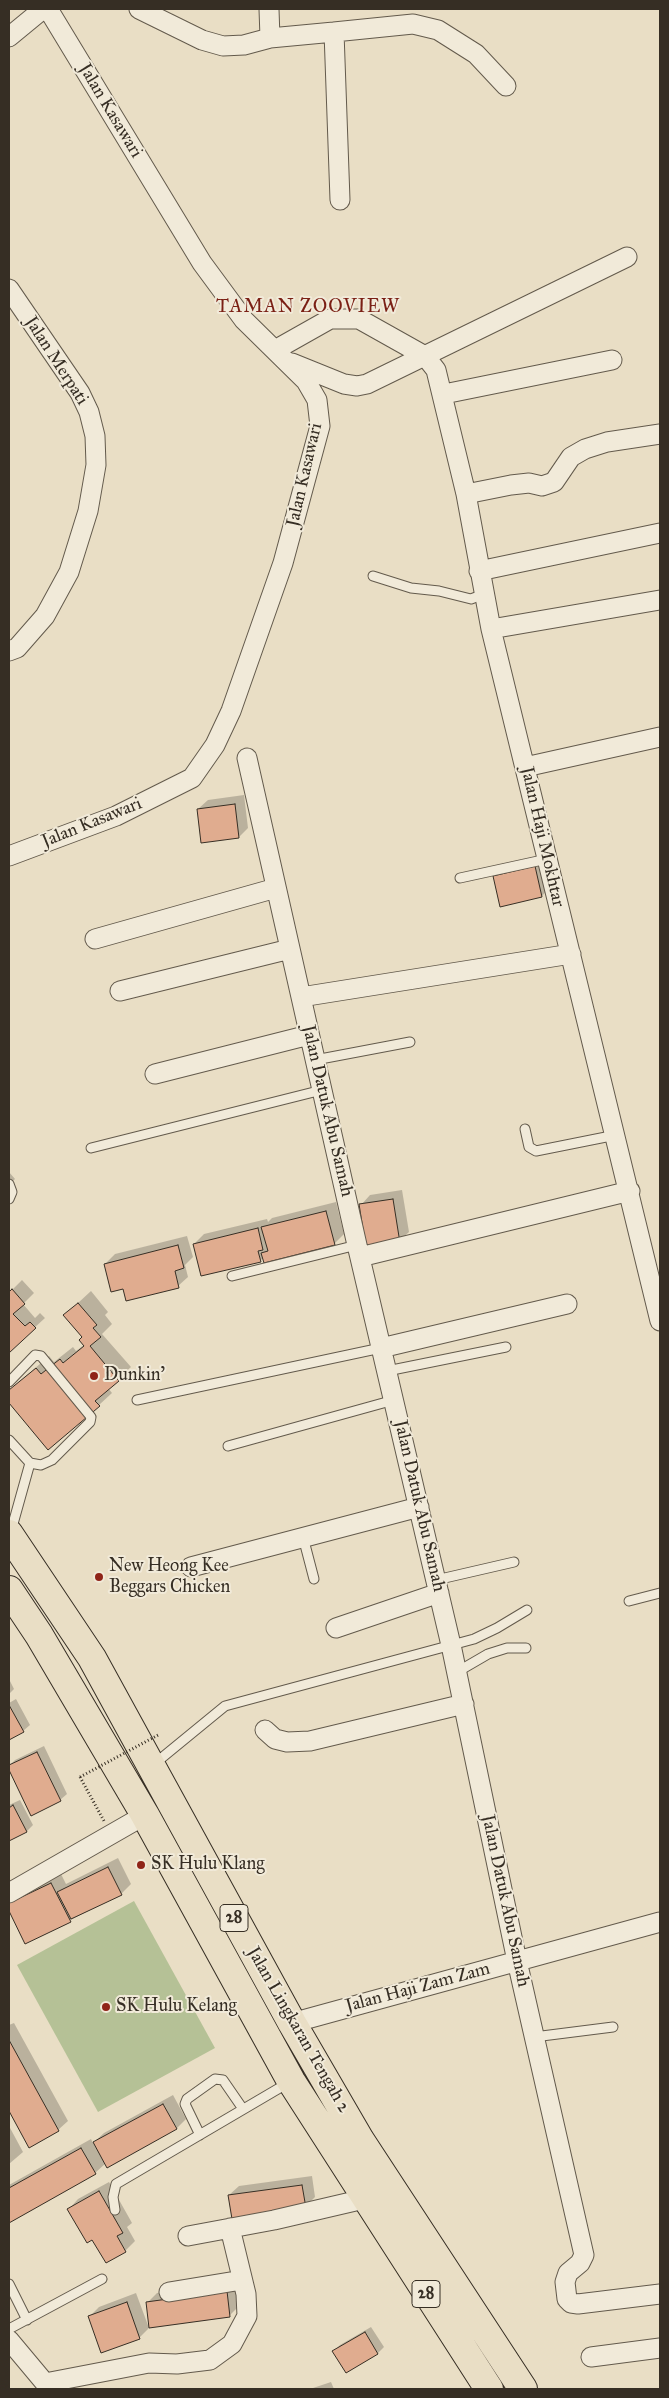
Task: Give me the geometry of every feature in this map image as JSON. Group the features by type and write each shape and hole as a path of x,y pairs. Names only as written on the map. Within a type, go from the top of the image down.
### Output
{"highway":[{"name":"Jalan Lingkaran Tengah 2","path":"9,1534 92,1658 292,2023 365,2148 524,2389"},
{"name":"Jalan Lingkaran Tengah 2","path":"9,1590 39,1635 145,1815 291,2081 484,2388"}],"street":[{"path":"9,37 43,9"},
{"name":"Jalan Kasawari","path":"9,856 116,816 192,778 215,745 231,711 283,563 320,426 317,400 306,381 244,320 202,263 48,9"},
{"path":"139,9 193,36 223,46 244,45 270,38 413,24 438,30 476,54 506,86"},
{"path":"269,9 270,38"},
{"path":"334,32 340,200"},
{"path":"425,356 359,319 330,319 281,356 344,384 357,386 367,384 425,356 627,257"},
{"name":"Jalan Merpati","path":"9,290 80,393 89,412 95,436 96,464 88,511 69,572 45,616 18,648 9,651"},
{"name":"Jalan Haji Mokhtar","path":"425,356 436,370 444,394 466,494 491,629 630,1191 660,1321"},
{"path":"444,394 612,360"},
{"path":"466,494 529,483 542,486 554,482 571,457 585,449 607,442 660,434"},
{"path":"479,571 660,533"},
{"path":"491,629 660,600"},
{"path":"525,767 660,737"},
{"name":"Jalan Datuk Abu Samah","path":"247,758 358,1251 451,1645 517,1961 584,2255 580,2263 568,2273 565,2282 567,2299 571,2303 660,2294"},
{"path":"95,939 276,888"},
{"path":"120,991 290,949"},
{"path":"301,996 571,954"},
{"path":"155,1074 309,1035"},
{"path":"358,1251 630,1191"},
{"path":"381,1348 568,1304"},
{"path":"190,1566 419,1507"},
{"path":"336,1628 437,1586"},
{"path":"265,1730 275,1739 287,1742 310,1741 464,1704"},
{"path":"9,1893 145,1815"},
{"name":"Jalan Haji Zam Zam","path":"292,2023 660,1922"},
{"path":"188,2236 364,2199"},
{"path":"9,2340 47,2386 149,2364 177,2364 210,2360 232,2344 247,2316 246,2294 230,2228"},
{"path":"169,2292 242,2280"},
{"path":"591,2357 660,2348"}],"lane":[{"path":"373,576 411,588 439,591 471,599 484,594"},
{"path":"460,878 547,859"},
{"path":"315,1060 410,1042"},
{"path":"91,1148 322,1090"},
{"path":"524,1129 529,1147 536,1151 616,1134"},
{"path":"9,1184 12,1192 9,1199"},
{"path":"232,1276 358,1251"},
{"path":"387,1371 506,1347"},
{"path":"137,1400 381,1348"},
{"path":"9,1382 35,1355 42,1356 91,1417 90,1422 52,1460 41,1465 30,1463 9,1440"},
{"path":"228,1446 394,1400"},
{"path":"9,1534 30,1463"},
{"path":"304,1537 314,1579"},
{"path":"437,1586 514,1562"},
{"path":"629,1601 660,1593"},
{"path":"151,1767 225,1706 451,1645 490,1632 527,1610"},
{"path":"457,1672 488,1654 507,1648 526,1648"},
{"path":"534,2037 613,2027"},
{"path":"200,2134 186,2104 187,2099 215,2080 223,2080 243,2109"},
{"path":"115,2210 113,2197 116,2184 291,2081"},
{"path":"9,2329 102,2279"},
{"path":"9,2284 27,2320"}],"path":[{"path":"100,1813 80,1777 160,1734"}],"green space":[{"path":"134,1901 215,2048 98,2112 17,1965"}],"building":[{"path":"235,804 239,838 201,843 197,809"},
{"path":"535,866 542,897 500,907 493,876"},
{"path":"393,1199 400,1243 366,1248 359,1204"},
{"path":"326,1211 335,1245 264,1263 261,1253 268,1251 261,1227"},
{"path":"258,1228 263,1250 258,1251 261,1262 201,1276 193,1244"},
{"path":"178,1245 184,1268 175,1271 179,1288 126,1301 123,1289 111,1292 104,1264"},
{"path":"12,1289 25,1304 13,1314 25,1326 30,1322 36,1328 9,1353 9,1292"},
{"path":"78,1303 97,1325 93,1328 101,1337 90,1346 119,1381 95,1401 100,1406 48,1450 9,1403 9,1390 36,1368 41,1374 60,1359 63,1363 84,1346 79,1340 82,1337 63,1315"},
{"path":"9,1705 24,1732 9,1740"},
{"path":"37,1752 61,1801 31,1816 9,1770 9,1765"},
{"path":"13,1805 27,1832 9,1841 9,1808"},
{"path":"108,1867 122,1895 71,1919 57,1892"},
{"path":"51,1883 71,1922 25,1944 9,1911 9,1903"},
{"path":"9,2040 59,2131 29,2148 9,2111"},
{"path":"163,2104 177,2129 107,2168 93,2142"},
{"path":"81,2148 96,2174 9,2223 9,2188"},
{"path":"302,2185 306,2208 233,2225 228,2195"},
{"path":"99,2191 123,2233 117,2236 126,2252 106,2263 92,2240 87,2243 67,2209"},
{"path":"227,2291 230,2317 149,2328 146,2302"},
{"path":"127,2302 140,2339 101,2353 88,2316"},
{"path":"365,2332 378,2354 346,2373 332,2351"}],"place":[{"name":"Dunkin'","path":"94,1376"},
{"name":"New Heong Kee Beggars Chicken","path":"99,1577"},
{"name":"SK Hulu Klang","path":"141,1865"},
{"name":"SK Hulu Kelang","path":"106,2007"}],"district":[{"name":"TAMAN ZOOVIEW","path":"308,307"}]}
